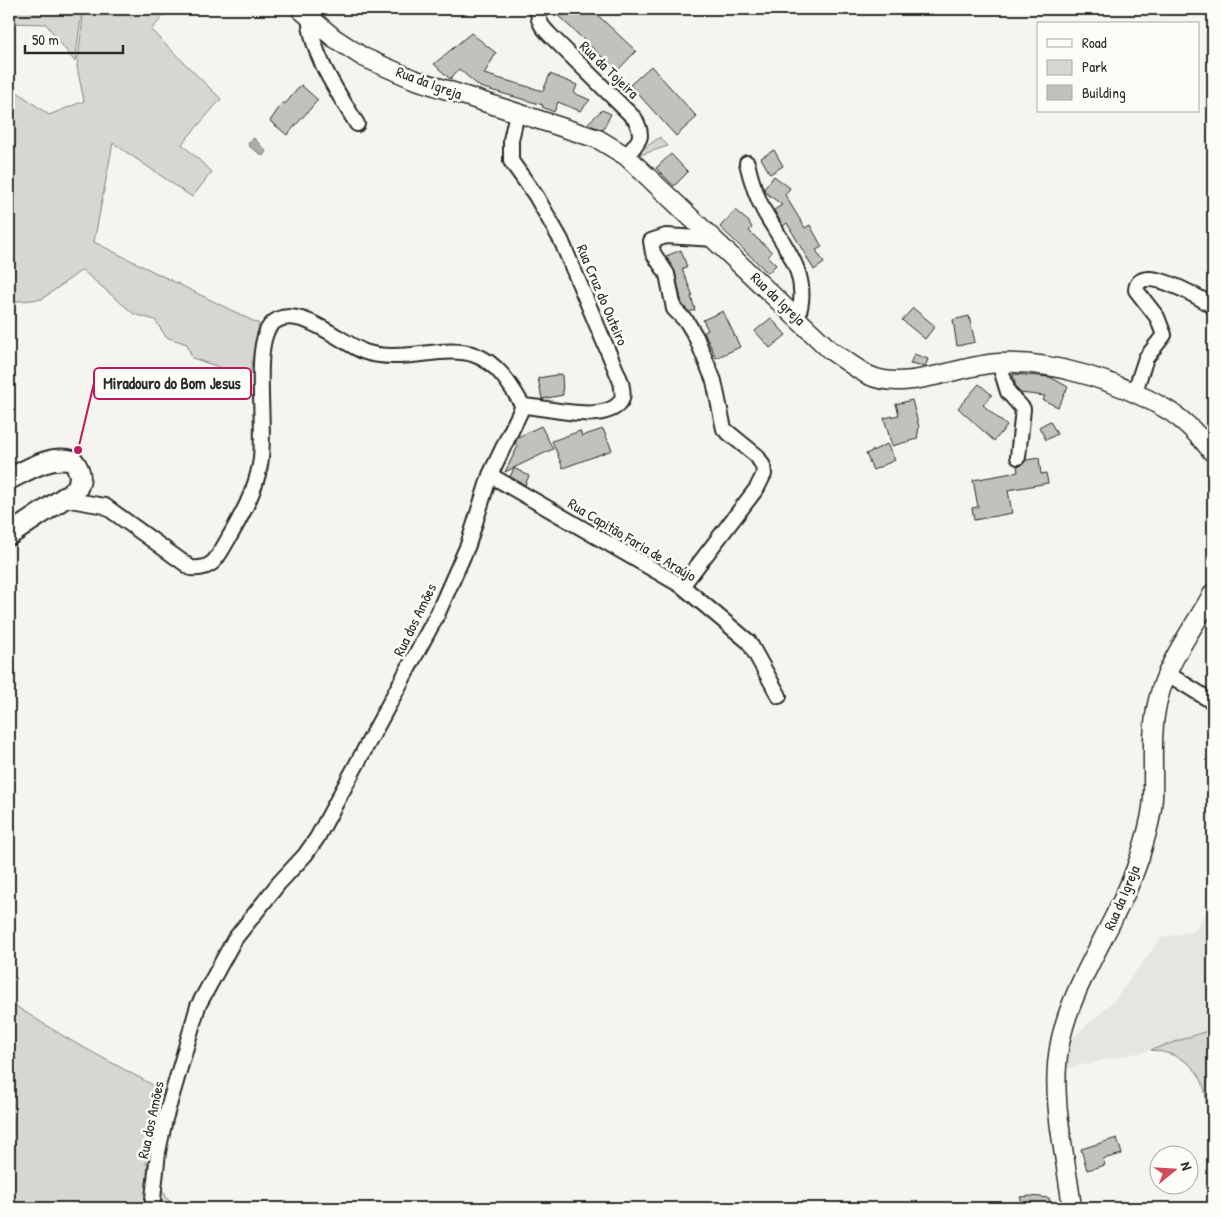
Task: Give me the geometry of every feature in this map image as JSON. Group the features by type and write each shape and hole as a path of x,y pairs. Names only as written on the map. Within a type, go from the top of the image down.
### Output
{"main road":[{"path":"9,478 47,461 62,458 73,461 80,474 80,482 76,490 9,535"}],"street":[{"name":"Rua da Tojeira","path":"539,9 537,14 541,25 550,36 635,119 641,131 639,141 626,156"},
{"name":"Rua da Igreja","path":"304,13 334,38 363,57 413,79 598,139 626,156 830,350 868,375 894,382 999,363 1056,368 1116,385 1167,410 1204,441 1213,453"},
{"path":"304,13 317,54 357,124"},
{"name":"Rua Cruz do Outeiro","path":"517,113 511,140 511,161 536,196 561,240 621,382 622,395 621,401 611,410 595,414 523,406"},
{"path":"747,163 753,188 764,211 794,261 801,279 803,294 797,318"},
{"path":"682,586 757,488 764,474 763,466 757,456 724,429 714,381 696,337 687,322 674,309 668,274 653,253 652,241 666,236 715,239"},
{"path":"1134,394 1146,358 1164,335 1156,317 1136,290 1141,279 1146,278 1160,281 1213,306"},
{"path":"64,499 105,506 191,568 202,569 212,565 238,523 250,496 260,464 263,423 261,354 264,336 271,325 280,319 295,317 309,321 365,352 386,356 456,352 473,354 487,360 498,370 523,406"},
{"path":"999,363 1008,392 1023,409 1018,457"},
{"name":"Rua dos Amões","path":"152,1208 158,1152 165,1119 198,1006 234,940 317,838 436,615 468,545 490,475 523,406"},
{"name":"Rua Capitão Faria de Araújo","path":"490,475 682,586 750,642 779,696"},
{"name":"Rua da Igreja","path":"1072,1208 1062,1145 1057,1086 1060,1043 1073,1002 1115,917 1142,849 1152,814 1154,731 1157,708 1168,674 1213,593"},
{"path":"1168,674 1213,702"}],"shaded area":[{"path":"254,138 266,151 263,156 249,146 248,143"},
{"path":"1213,903 1213,1102 1206,1104 1204,1084 1186,1061 1161,1051 1151,1050 1065,1069 1068,1042 1113,1002 1161,938 1194,931"}],"green space":[{"path":"9,9 82,9 75,62 46,24 9,23"},
{"path":"84,9 169,10 151,30 221,99 182,144 212,172 192,197 113,143 94,242 259,324 247,388 222,368 192,358 187,344 166,337 155,320 134,314 82,270 42,299 9,302 9,86 49,115 84,101 77,67"},
{"path":"660,137 668,146 640,155 642,150"},
{"path":"9,1002 68,1039 164,1091 146,1163 173,1208 9,1208"},
{"path":"1213,1029 1213,1102 1206,1104 1202,1081 1190,1065 1173,1055 1151,1050"}],"building":[{"path":"551,9 591,9 636,51 617,71"},
{"path":"471,33 496,53 484,74 543,91 550,74 577,85 574,93 590,100 580,111 558,102 554,112 542,107 543,105 480,87 459,69 450,79 434,64"},
{"path":"651,66 697,117 676,136 630,85"},
{"path":"301,85 318,100 287,135 270,121 283,102 285,104"},
{"path":"602,110 611,114 603,130 587,124"},
{"path":"774,150 783,166 770,174 761,158"},
{"path":"671,154 688,172 674,186 656,168"},
{"path":"774,176 790,188 785,195 805,228 810,225 822,247 816,250 824,263 814,270 787,223 783,226 774,210 782,205 765,192 764,189"},
{"path":"735,210 749,222 752,228 749,231 772,252 768,257 776,265 768,273 720,227"},
{"path":"681,250 687,267 682,269 693,296 691,296 695,310 689,312 682,304 675,272 666,256"},
{"path":"913,308 935,326 925,339 902,320"},
{"path":"723,311 740,347 716,358 704,332 708,330 703,320"},
{"path":"969,316 975,342 957,346 953,320"},
{"path":"771,318 786,335 770,348 755,331"},
{"path":"914,354 928,359 925,367 910,364"},
{"path":"562,374 563,395 542,399 538,378"},
{"path":"1013,374 1050,377 1068,387 1058,407 1043,400 1045,396 1020,393 1016,388"},
{"path":"979,384 992,395 983,405 1007,426 994,441 958,408"},
{"path":"912,400 919,427 917,439 892,446 884,418 899,415 896,404"},
{"path":"1050,421 1057,434 1046,440 1039,427"},
{"path":"541,426 553,449 505,472 518,446 515,444 518,437"},
{"path":"603,429 612,450 563,468 552,441 580,431 582,436"},
{"path":"887,444 895,460 873,470 866,454"},
{"path":"1039,458 1041,474 1046,473 1048,483 1008,490 1012,513 974,520 972,508 978,507 973,480 1018,472 1017,466 1022,465 1026,460"},
{"path":"514,468 529,476 525,485 510,477"},
{"path":"1117,1138 1122,1154 1103,1159 1105,1165 1087,1170 1081,1149"},
{"path":"1020,1197 1049,1198 1052,1208 1024,1208"}],"place":[{"name":"Miradouro do Bom Jesus","path":"78,450"}]}
